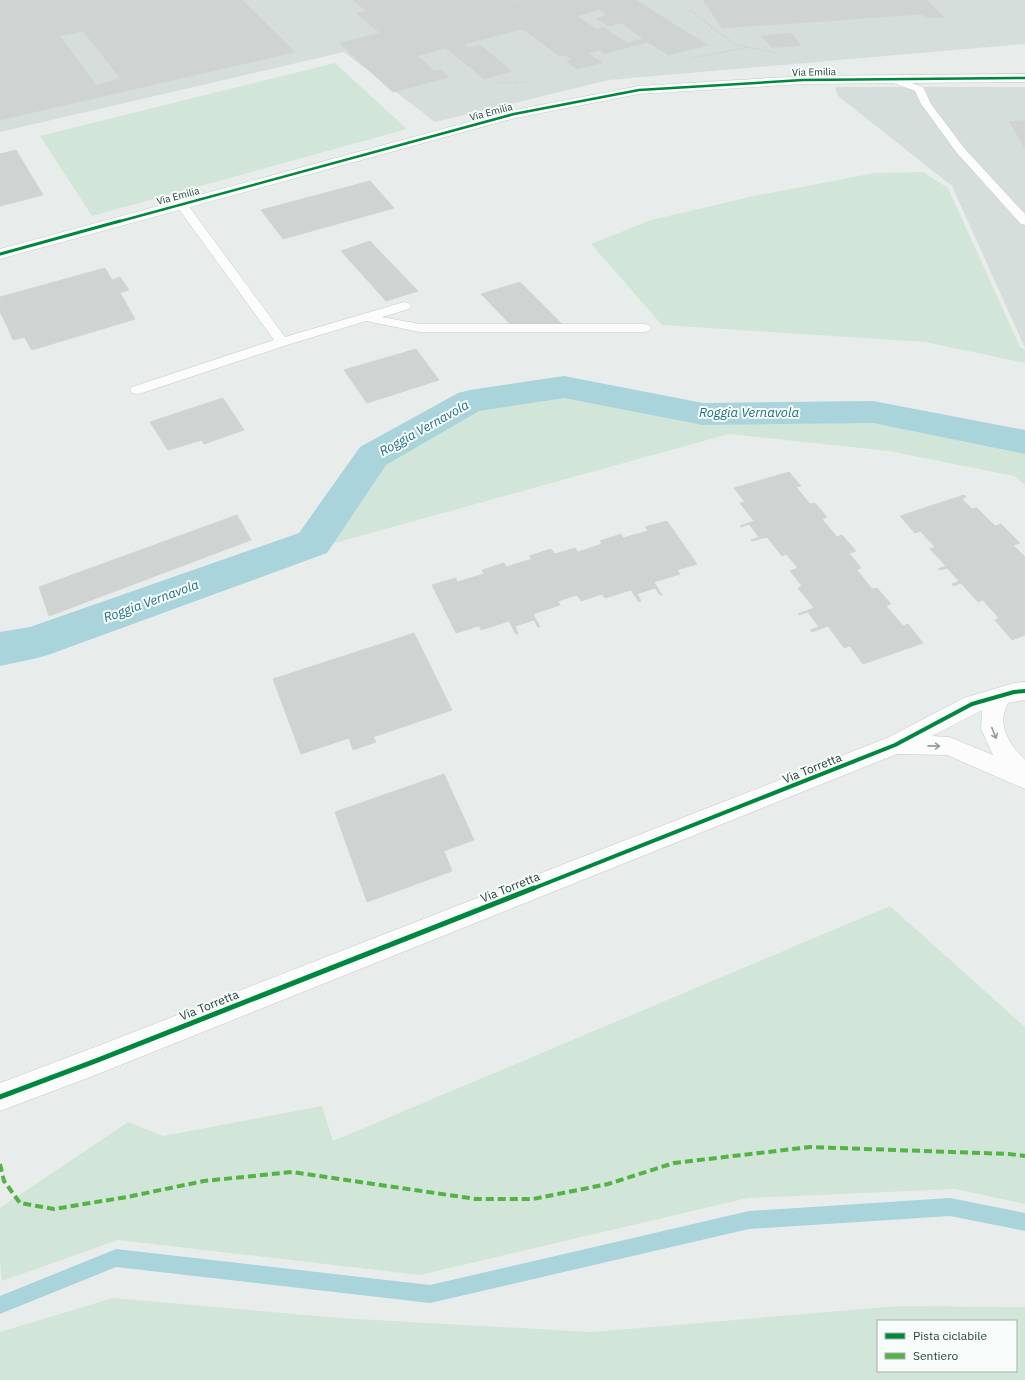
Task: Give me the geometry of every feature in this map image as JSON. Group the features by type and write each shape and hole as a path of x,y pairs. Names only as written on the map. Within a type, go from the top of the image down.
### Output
{"street":[{"name":"Via Emilia","path":"0,254 514,114 639,90 803,80 1025,78"},
{"name":"Via Torretta","path":"0,1097 113,1054 896,745 972,704 1014,692 1025,691"},
{"path":"1000,697 993,710 992,728 1000,746 1013,764 1025,774"},
{"name":"Via Torretta","path":"896,745 949,746 1025,779"}],"lane":[{"path":"892,79 919,89 926,104 961,151 1025,221"},
{"name":"Via Emilia","path":"180,204 282,342"},
{"path":"138,390 282,342 404,306"},
{"path":"366,318 420,328 644,328"}],"path":[{"path":"690,10 734,44 783,55"}],"shaded area":[{"path":"0,0 1025,0 1025,44 609,80 435,122 344,52 0,132"},
{"path":"835,87 1025,87 1025,348 952,186 838,96"}],"green space":[{"path":"335,63 407,129 92,216 40,136"},
{"path":"923,172 948,188 1020,347 1025,350 1025,363 925,342 662,325 591,244 651,220 754,196 875,173"},
{"path":"568,390 703,417 874,416 1025,448 1025,485 1014,476 889,451 729,434 331,544 382,463 478,406"},
{"path":"890,906 1025,1027 1025,1204 955,1189 748,1198 420,1275 118,1240 2,1281 0,1262 0,1208 128,1122 163,1136 322,1106 333,1141"},
{"path":"113,1298 340,1318 592,1332 898,1306 1025,1307 1025,1380 0,1380 0,1332"}],"building":[{"path":"0,0 242,0 295,52 0,120","holes":["83,31 121,79 96,85 60,36"]},
{"path":"353,0 520,0 380,33 356,13 366,11"},
{"path":"520,0 636,0 707,45 668,55 648,42 604,54 599,50 588,53 602,63 577,69 567,62 571,59 565,55 559,56 523,29 464,44 469,48 480,45 512,71 484,79 446,48 417,56 435,71 440,70 449,77 393,92 339,43","holes":["599,9 607,15 596,18 608,26 621,23 644,39 627,43 603,27 596,29 577,16"]},
{"path":"703,0 808,0 825,21 722,28"},
{"path":"808,0 840,0 848,9 894,5 889,0 927,0 944,17 926,18 922,14 825,21"},
{"path":"840,0 889,0 894,5 848,9"},
{"path":"791,33 801,45 772,48 762,36"},
{"path":"1009,121 1025,121 1025,147 1024,147"},
{"path":"16,150 43,195 0,206 0,154"},
{"path":"370,181 394,208 283,239 261,210"},
{"path":"370,241 418,291 386,301 341,251"},
{"path":"105,268 112,280 120,277 129,290 7,326 0,312 0,297"},
{"path":"520,282 565,327 511,325 481,294"},
{"path":"120,293 135,319 122,323 106,297"},
{"path":"106,297 122,323 32,350 23,335 40,329 36,318","holes":["81,316 88,327 61,335 55,324"]},
{"path":"81,316 88,327 61,335 55,324"},
{"path":"36,318 40,329 23,335 25,337 13,340 7,326"},
{"path":"416,349 439,380 367,403 344,370"},
{"path":"223,398 244,430 204,444 202,440 168,450 150,422"},
{"path":"789,472 801,486 796,487 810,504 815,503 827,517 822,519 837,537 842,535 856,551 849,553 861,568 857,570 872,589 877,588 891,604 886,606 903,626 908,624 923,643 863,664 850,646 844,648 828,626 812,632 810,630 819,627 808,612 798,614 814,608 798,588 802,586 790,571 798,568 786,554 782,556 767,537 751,540 759,537 749,524 740,526 754,521 740,503 745,502 734,488"},
{"path":"964,495 966,497 962,499 972,509 977,508 995,526 1001,524 1020,543 1013,545 1025,557 1025,635 1012,640 995,620 999,618 983,600 978,602 961,583 953,586 952,584 959,581 947,568 940,570 938,569 946,566 930,549 935,547 920,531 915,533 900,516"},
{"path":"237,515 251,540 49,616 39,587"},
{"path":"667,521 697,564 677,570 680,574 654,582 662,595 660,595 655,588 637,594 641,601 639,602 631,590 605,598 602,594 581,601 577,595 558,601 560,605 533,614 540,627 538,627 534,620 515,626 518,634 516,634 509,621 481,630 479,626 456,633 432,585 456,578 457,582 484,574 482,570 504,563 506,567 532,559 529,556 551,549 555,554 575,548 578,552 602,544 600,541 621,534 623,538 648,531 645,527"},
{"path":"414,633 452,710 417,722 381,644"},
{"path":"381,644 417,722 373,737 376,742 353,750 349,738 301,754 273,679"},
{"path":"444,774 474,840 444,851 452,871 367,902 335,812"}],"waterway":[{"name":"Roggia Vernavola","path":"0,649 33,643 313,543 373,456 470,401 564,387 703,414 873,412 1025,442"},
{"path":"0,1305 116,1258 430,1294 749,1220 950,1207 1025,1222"}],"marked path":[{"path":"0,1164 4,1181 20,1203 54,1209 127,1197 204,1181 292,1172 476,1199 533,1199 608,1184 674,1163 810,1147 1009,1154 1025,1156"}],"cycle path":[{"path":"0,254 514,114 639,90 803,80 1025,78"},
{"path":"0,1097 98,1060 895,745 972,704 1014,692 1025,691"}]}
